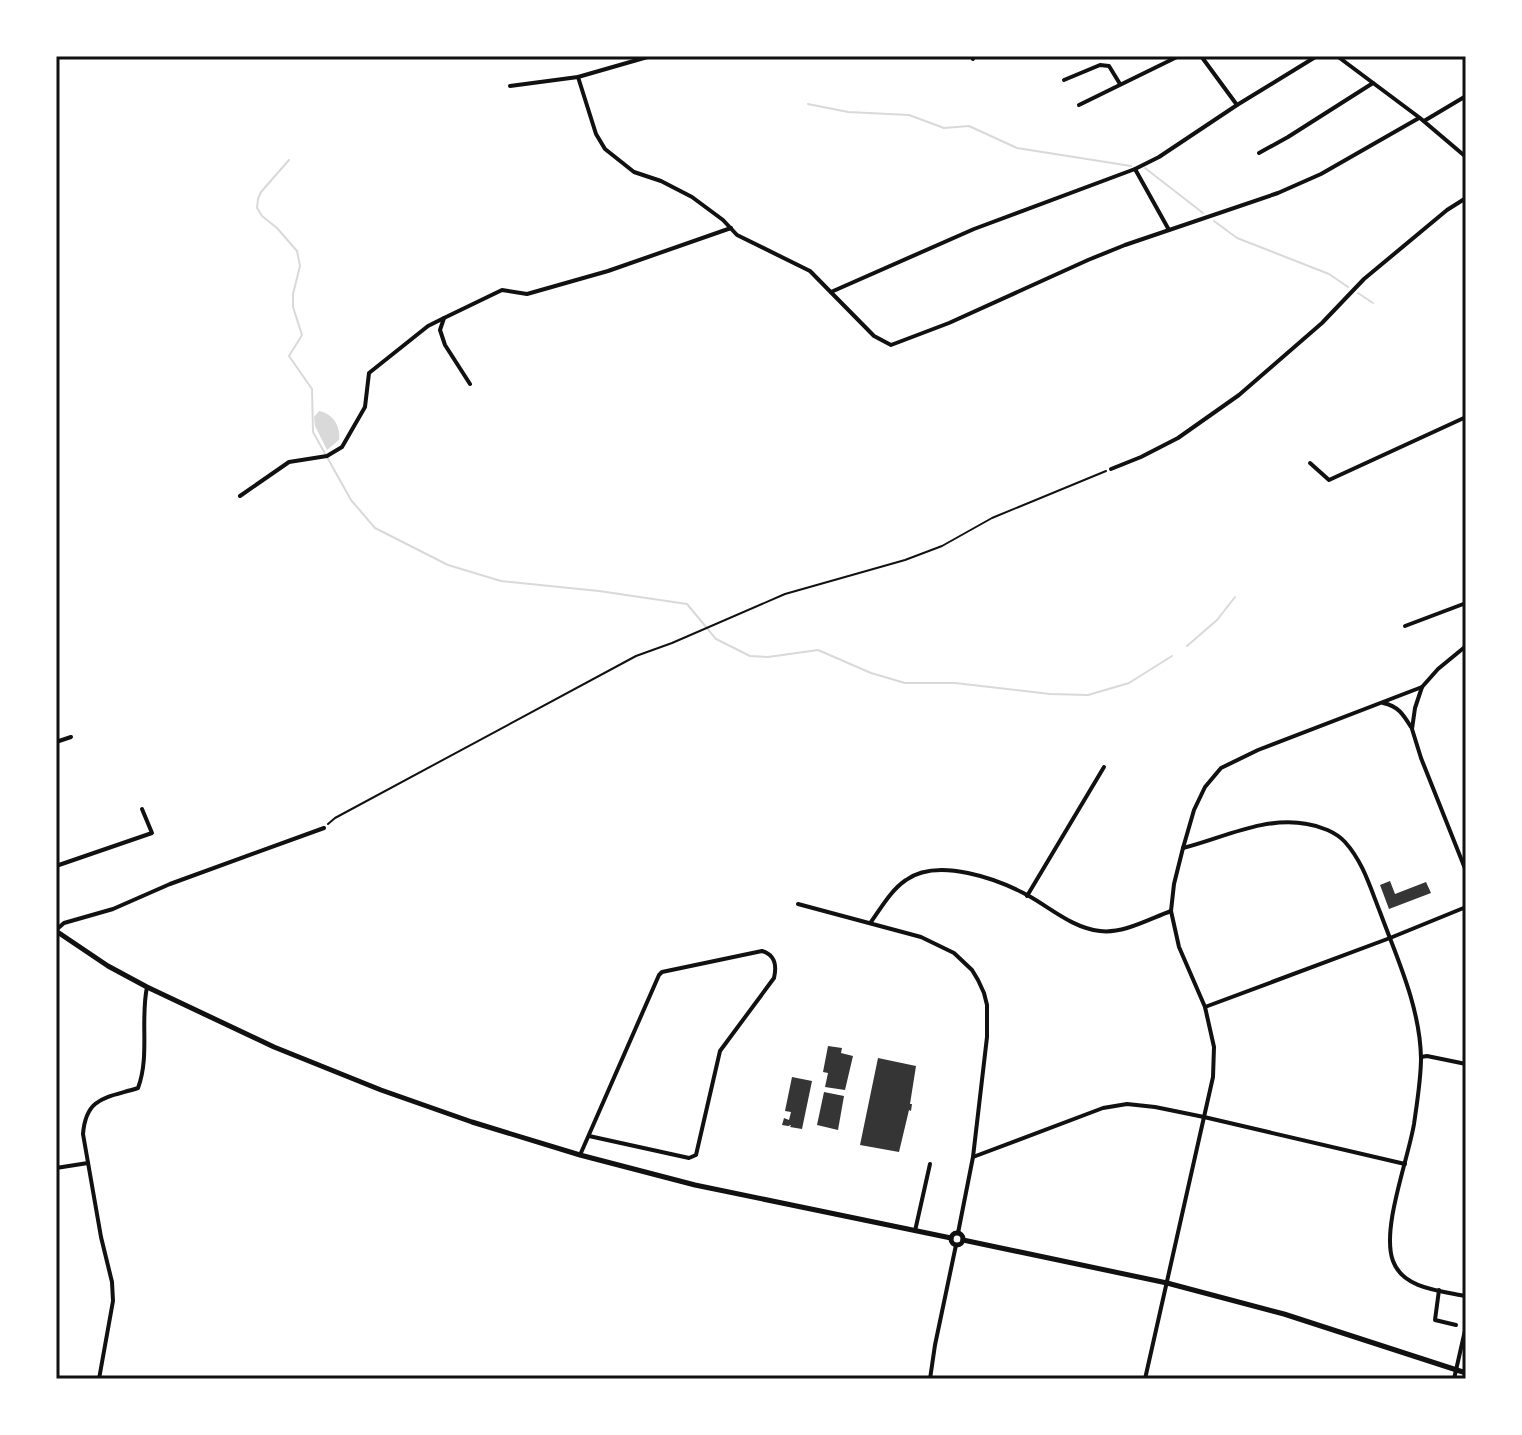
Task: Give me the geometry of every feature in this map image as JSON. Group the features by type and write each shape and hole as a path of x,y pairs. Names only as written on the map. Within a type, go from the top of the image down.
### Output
{"main road":[{"path":"56,930 108,966 147,987 274,1047 472,1122 695,1185 951,1238"},
{"path":"951,1238 958,1233 963,1240"},
{"path":"951,1238 956,1245 963,1240"},
{"path":"963,1240 1167,1283 1284,1314 1466,1373"}],"street":[{"path":"624,56 626,63"},
{"path":"510,86 578,77 651,56"},
{"path":"1079,105 1179,56"},
{"path":"1201,56 1237,105"},
{"path":"831,292 974,229 1135,169 1159,157 1317,56"},
{"path":"1337,56 1422,119 1466,157"},
{"path":"1064,80 1100,65 1109,66 1120,84"},
{"path":"578,77 596,134 605,149 634,172 661,181 692,197 723,220 737,235 810,271 874,336 891,345 949,323 1088,260 1278,193 1321,174 1466,96"},
{"path":"1259,153 1373,83"},
{"path":"1135,169 1169,230"},
{"path":"1111,469 1178,438 1239,395 1322,323 1364,279 1447,210 1466,198"},
{"path":"240,496 289,462 327,456 342,447 365,407 369,373 428,326 502,290 527,294 608,271 731,228"},
{"path":"444,318 440,330 445,345 470,384"},
{"path":"1310,463 1329,480 1466,417"},
{"path":"1405,626 1466,603"},
{"path":"1412,729 1422,687 1466,646"},
{"path":"1145,1379 1213,1077 1214,1047 1205,1007 1179,947 1171,911 1174,884 1194,810 1205,787 1221,768 1258,750 1422,687"},
{"path":"1380,702 1402,712 1412,729 1466,871"},
{"path":"56,742 71,737"},
{"path":"1027,896 1104,767"},
{"path":"56,866 152,833 142,809"},
{"path":"1183,848 1241,829 1279,823 1306,823 1342,839 1359,860 1390,938 1414,1011 1421,1057 1414,1124 1390,1227 1389,1247 1394,1264 1403,1276 1415,1284 1466,1296"},
{"path":"56,930 64,923 113,909 170,884 324,828"},
{"path":"871,922 893,891 907,878 946,870 999,882 1067,921 1103,932 1121,929 1171,911"},
{"path":"798,904 921,937 954,953 972,970 984,993 987,1037 973,1157 958,1233"},
{"path":"1205,1007 1466,907"},
{"path":"580,1155 659,975 668,970 762,951 770,955 776,965 774,978 720,1051 698,1153 694,1157 589,1136"},
{"path":"99,1379 113,1301 112,1282 83,1134 87,1111 96,1101 138,1088 144,1073 143,1004 147,987"},
{"path":"1421,1057 1466,1064"},
{"path":"973,1157 1103,1108 1127,1104 1204,1117 1405,1164"},
{"path":"56,1168 88,1163"},
{"path":"915,1231 930,1164"},
{"path":"930,1379 956,1245"},
{"path":"1439,1290 1435,1320 1456,1325"},
{"path":"1454,1379 1466,1326"}],"path":[{"path":"324,828 335,818 636,656 785,594 905,560 942,546 992,518 1111,469"}],"shaded area":[{"path":"319,411 332,417 339,430 339,440 327,450 315,426 314,417"}],"building":[{"path":"1390,881 1395,894 1426,882 1431,893 1389,909 1380,885"},
{"path":"828,1046 842,1048 841,1053 853,1056 845,1090 825,1087 828,1073 823,1072"},
{"path":"878,1058 916,1066 911,1111 899,1152 860,1145"},
{"path":"792,1077 812,1081 802,1129 782,1125 784,1118 789,1120 791,1112 785,1111"},
{"path":"824,1092 844,1096 838,1130 817,1125"}],"waterway":[{"path":"808,104 848,112 909,115 944,128 969,126 1017,148 1131,166"},
{"path":"289,160 261,192 257,208 297,251 300,266 293,307 302,335 289,356 312,389 313,432 351,500 375,528 448,565 501,581 687,604 716,639 750,656 768,657 818,650 871,673 905,683 955,683 1050,694 1088,695 1129,683 1172,656"},
{"path":"1145,168 1203,213"},
{"path":"1214,221 1237,238 1329,274 1348,287"},
{"path":"1358,293 1373,303"},
{"path":"1187,646 1217,620 1235,597"}]}
